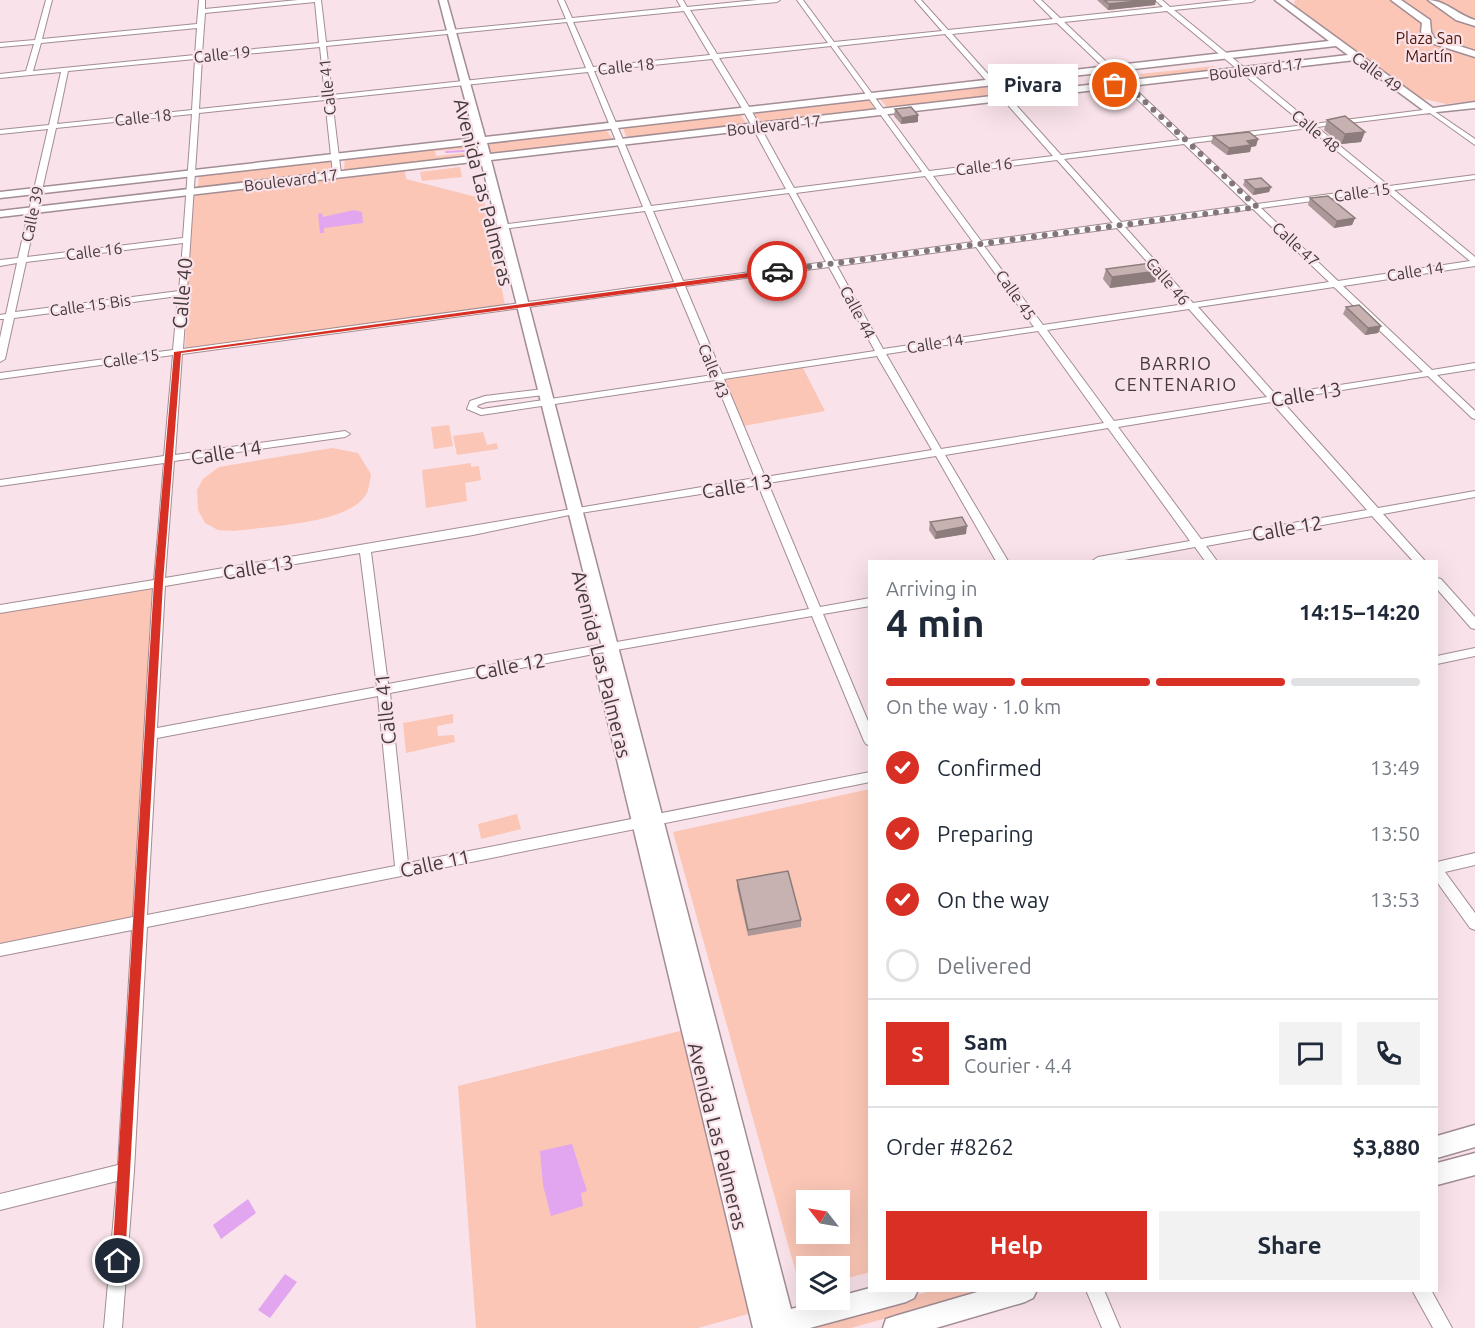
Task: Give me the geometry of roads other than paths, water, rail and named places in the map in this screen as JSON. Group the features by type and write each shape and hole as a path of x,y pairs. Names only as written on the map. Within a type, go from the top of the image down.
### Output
{"main road":[{"name":"Avenida Las Palmeras","path":"436,0 476,140 774,1327"},
{"name":"Avenida Las Palmeras","path":"443,0 447,33"},
{"name":"Calle 49","path":"1279,0 1431,111"},
{"path":"1395,0 1427,22 1426,32 1431,40 1475,54"},
{"path":"1432,0 1459,18 1475,23"},
{"name":"Boulevard 17","path":"0,195 1338,43"},
{"name":"Boulevard 17","path":"0,214 1356,57"},
{"name":"Calle 16","path":"1431,111 1475,105"},
{"path":"1438,1147 1475,1136"},
{"path":"1438,1174 1475,1164"},
{"path":"774,1327 899,1292"},
{"path":"895,1328 1018,1292"}],"street":[{"path":"29,73 49,0"},
{"path":"190,174 202,0"},
{"path":"202,11 318,0"},
{"name":"Calle 41","path":"318,0 337,174"},
{"name":"Calle 43","path":"561,0 589,70 615,124 647,208 760,482 868,736"},
{"name":"Calle 44","path":"680,0 712,57 747,110 880,352 1001,560"},
{"name":"Calle 19","path":"0,76 777,0"},
{"name":"Calle 45","path":"800,0 1209,560"},
{"name":"Calle 46","path":"918,0 1418,560"},
{"name":"Calle 47","path":"1037,0 1475,416"},
{"name":"Calle 48","path":"1158,0 1475,262"},
{"name":"Calle 18","path":"0,132 1252,0"},
{"path":"0,45 201,26"},
{"name":"Calle 39","path":"0,359 4,317 23,260 32,210 65,70"},
{"name":"Calle 16","path":"497,227 1431,111"},
{"name":"Calle 49","path":"1431,111 1475,143"},
{"name":"Calle 40","path":"113,1328 126,1171 159,583 181,293 188,240 190,174"},
{"name":"Calle 15","path":"0,376 1475,177"},
{"name":"Calle 16","path":"0,263 188,240"},
{"name":"Calle 14","path":"541,398 485,399 473,404 472,409 481,412 541,398 880,352 1475,262"},
{"name":"Calle 15 Bis","path":"4,317 181,293"},
{"name":"Calle 13","path":"0,609 365,549 570,512 1475,366"},
{"name":"Calle 14","path":"0,483 169,461 345,434"},
{"name":"Calle 12","path":"1104,560 1475,494"},
{"name":"Calle 41","path":"365,549 383,689 402,870"},
{"path":"1438,583 1475,625"},
{"name":"Calle 12","path":"151,734 604,648 868,602"},
{"path":"1438,660 1475,652"},
{"name":"Calle 11","path":"0,950 868,777"},
{"path":"1438,870 1475,859"},
{"path":"1438,871 1475,924"},
{"path":"0,1202 126,1171"},
{"path":"1096,1292 1111,1328"},
{"path":"1422,1292 1443,1328"}],"waterway":[{"path":"446,152 464,151"}],"place":[{"name":"Pivara","path":"1115,85"}],"district":[{"name":"BARRIO CENTENARIO","path":"1176,373"}],"park label":[{"name":"Plaza San Martín","path":"1429,47"}]}
